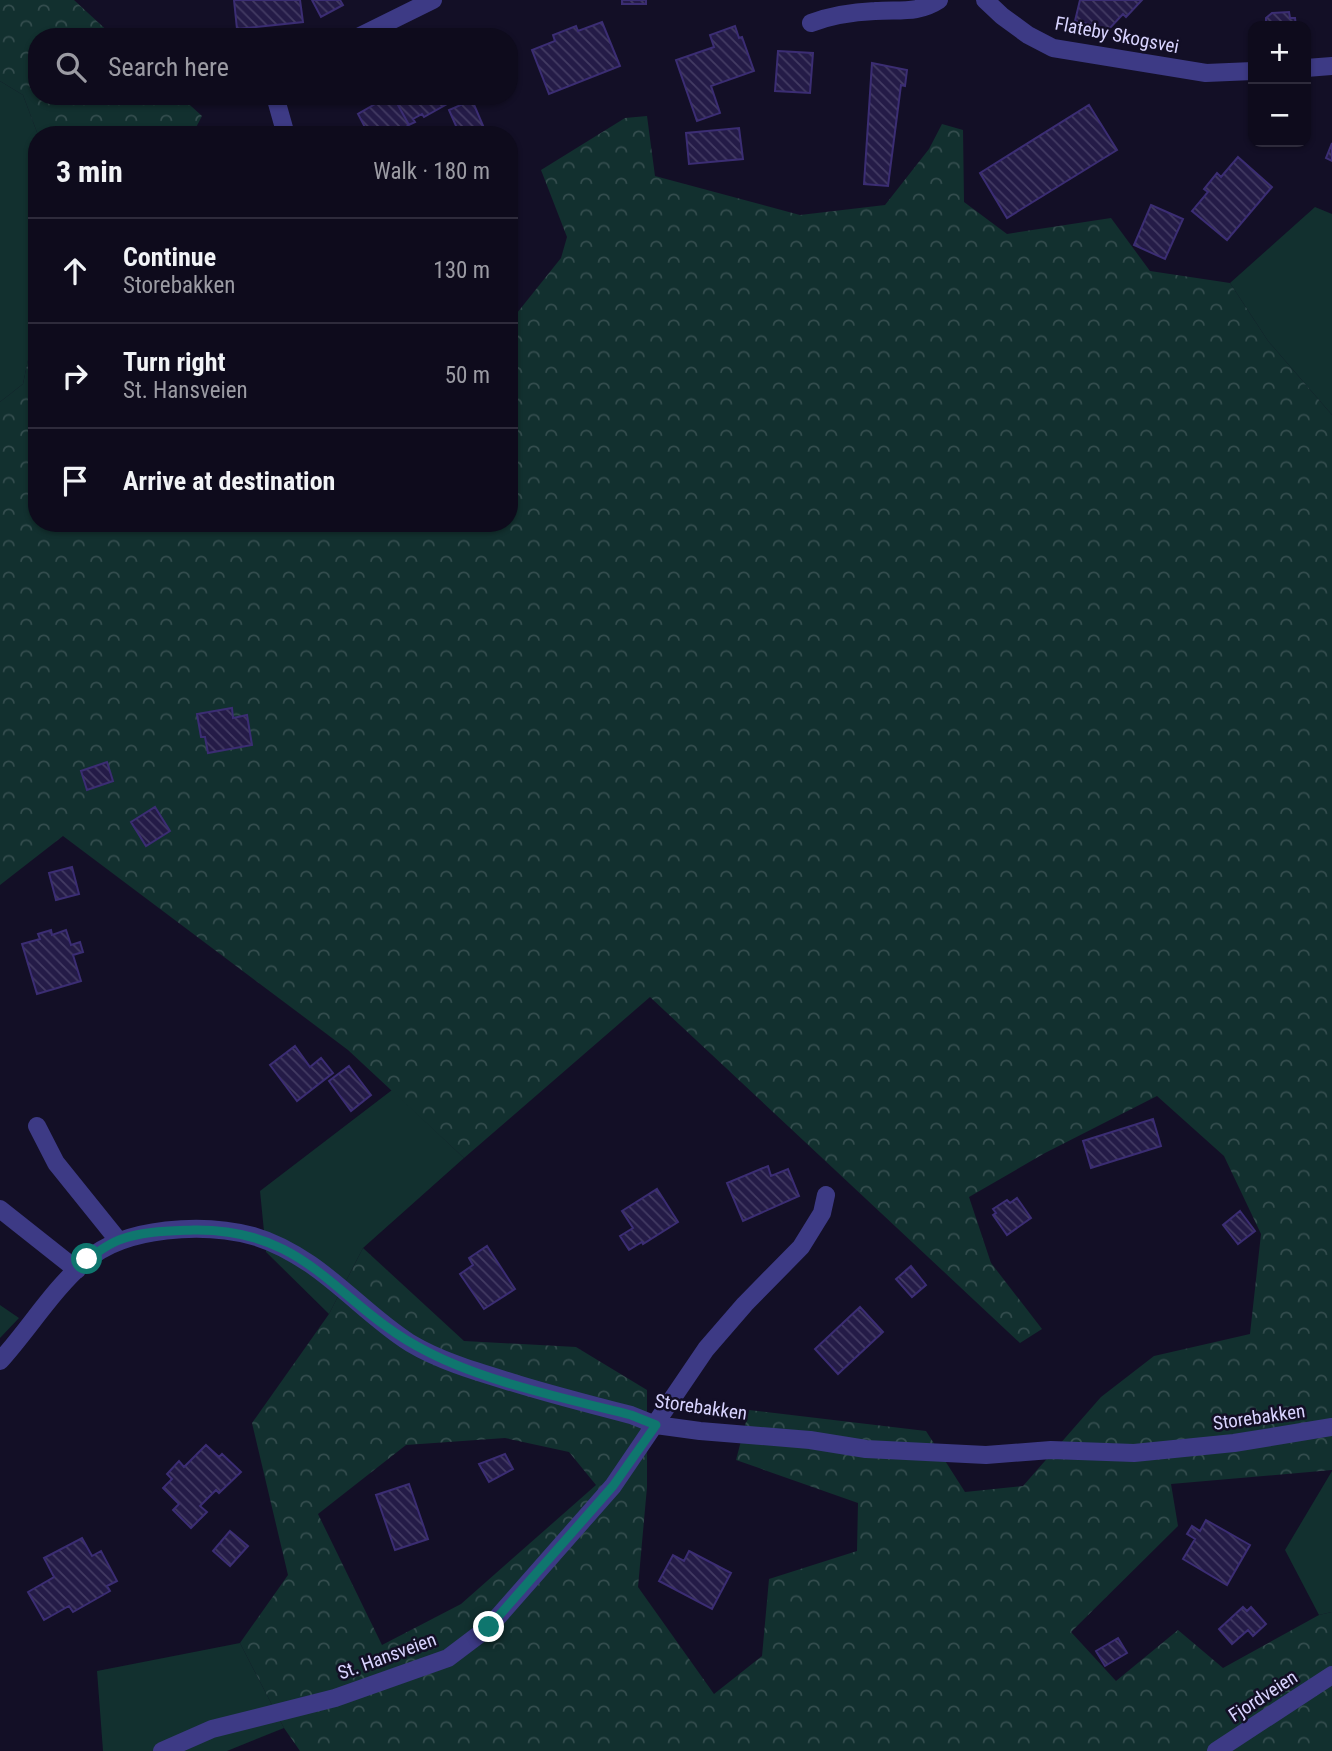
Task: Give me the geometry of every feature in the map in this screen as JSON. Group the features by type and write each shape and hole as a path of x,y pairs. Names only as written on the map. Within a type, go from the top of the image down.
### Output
{"street":[{"path":"376,28 433,0"},
{"path":"811,23 839,14 878,10 910,11 930,6 939,0"},
{"name":"Flateby Skogsvei","path":"985,0 1028,35 1053,48 1206,73 1248,71"},
{"path":"1311,67 1332,65"},
{"path":"278,105 283,126"},
{"path":"37,1126 57,1163 118,1240"},
{"name":"St. Hansveien","path":"162,1751 212,1729 335,1698 448,1658 489,1627 613,1486 706,1349 745,1304 801,1247 822,1213 826,1195"},
{"path":"0,1209 77,1270"},
{"name":"Storebakken","path":"0,1361 87,1259 118,1240 168,1231 207,1230 234,1232 279,1245 312,1266 408,1342 429,1353 469,1370 631,1415 656,1425 810,1440 866,1449 986,1454 1051,1450 1134,1452 1234,1443 1332,1427"},
{"name":"Fjordveien","path":"1216,1751 1332,1675"}],"green space":[{"path":"0,0 74,0 104,28 28,28 28,105 190,105 202,116 197,126 35,126 23,95 0,81"},
{"path":"0,81 23,95 35,126 28,126 28,360 23,384 0,402"},
{"path":"647,116 655,176 800,215 885,205 929,149 942,124 963,130 964,202 1007,234 1111,218 1150,271 1230,283 1268,341 1332,415 1332,1470 1171,1484 1178,1526 1071,1632 1116,1681 1178,1630 1223,1668 1319,1615 1332,1612 1332,1751 300,1751 284,1728 240,1643 288,1575 252,1423 329,1314 363,1248 464,1341 576,1347 647,1390 647,1487 638,1587 714,1694 762,1656 769,1579 857,1551 858,1503 736,1460 749,1410 926,1431 965,1492 1023,1486 1101,1397 1154,1356 1250,1334 1261,1234 1224,1156 1157,1096 1045,1153 969,1197 991,1263 1042,1329 1020,1343 650,997 464,1158 348,1050 63,836 0,885 0,402 23,384 28,360 28,532 518,532 518,312 561,258 567,237 541,170 625,118","holes":["505,1438 569,1452 596,1485 461,1604 382,1645 318,1514 406,1445"]},
{"path":"1315,207 1332,214 1332,415 1268,341 1230,283"},
{"path":"392,1090 464,1158 363,1248 329,1314 266,1252 260,1191"},
{"path":"0,1305 19,1318 0,1338"},
{"path":"1332,1471 1332,1612 1319,1615 1285,1550"},
{"path":"240,1643 284,1728 227,1751 103,1751 97,1671"}],"building":[{"path":"234,0 300,0 303,22 237,28"},
{"path":"312,0 340,0 343,5 321,17"},
{"path":"622,0 646,0 646,4 622,4"},
{"path":"1080,0 1142,0 1126,17 1123,14 1109,29 1075,21"},
{"path":"1289,12 1290,18 1295,18 1295,21 1266,21 1272,13"},
{"path":"602,22 620,66 549,94 532,50 555,41 553,35 576,26 578,31"},
{"path":"735,26 739,38 742,37 754,71 711,86 720,113 697,121 676,60 714,47 710,35"},
{"path":"778,51 813,53 810,93 775,91"},
{"path":"872,63 907,70 905,86 901,85 888,186 864,184"},
{"path":"374,105 398,105 409,125 364,126 358,114"},
{"path":"398,105 445,105 424,117 422,114 409,125"},
{"path":"460,105 474,105 483,126 456,126 449,110"},
{"path":"1089,105 1117,150 1007,218 980,173"},
{"path":"739,128 743,159 689,164 686,133"},
{"path":"1332,143 1332,161 1326,158"},
{"path":"1238,157 1272,187 1227,240 1192,211 1208,192 1204,189 1217,173 1221,177"},
{"path":"1151,205 1183,219 1165,259 1134,245"},
{"path":"232,708 233,718 247,715 252,745 208,753 205,737 201,737 197,714"},
{"path":"107,762 113,781 87,790 81,771"},
{"path":"155,807 170,831 146,846 131,822"},
{"path":"72,867 79,894 56,900 49,873"},
{"path":"51,930 52,935 66,930 71,945 80,942 83,952 73,955 81,981 37,994 22,944 40,939 38,934"},
{"path":"295,1046 310,1067 321,1058 333,1073 297,1101 270,1065"},
{"path":"349,1066 371,1095 351,1111 329,1081"},
{"path":"1153,1119 1161,1146 1091,1168 1083,1141"},
{"path":"768,1166 771,1176 788,1169 799,1196 743,1221 727,1183"},
{"path":"657,1189 678,1222 629,1250 620,1236 633,1228 622,1211"},
{"path":"1017,1198 1031,1218 1007,1235 993,1215 996,1213 993,1209 1007,1200 1010,1203"},
{"path":"1240,1211 1255,1231 1238,1244 1223,1225"},
{"path":"487,1246 515,1289 484,1309 460,1274 473,1265 469,1258"},
{"path":"911,1266 926,1285 912,1297 896,1279"},
{"path":"860,1307 883,1332 838,1374 815,1349"},
{"path":"206,1445 219,1457 222,1454 241,1472 219,1493 216,1490 200,1506 207,1512 191,1528 173,1510 179,1504 163,1488 172,1479 167,1474 179,1461 184,1467"},
{"path":"505,1454 513,1469 489,1482 479,1464"},
{"path":"409,1484 428,1539 395,1550 376,1495"},
{"path":"1206,1520 1250,1545 1227,1585 1183,1559 1195,1539 1187,1534 1192,1526 1200,1531"},
{"path":"230,1531 248,1546 230,1566 213,1551"},
{"path":"82,1538 92,1556 101,1551 117,1581 107,1586 110,1591 73,1612 69,1606 44,1620 28,1592 54,1577 44,1558"},
{"path":"689,1551 731,1573 712,1609 659,1581 673,1555 684,1561"},
{"path":"1243,1607 1247,1611 1251,1607 1266,1624 1253,1636 1248,1630 1232,1644 1219,1629"},
{"path":"1118,1638 1127,1653 1105,1666 1096,1651"}],"route":[{"path":"87,1259 118,1240 168,1231 207,1230 253,1236 279,1245 312,1266 408,1342 429,1353 469,1370 631,1415 656,1425 613,1486 489,1627"}]}
